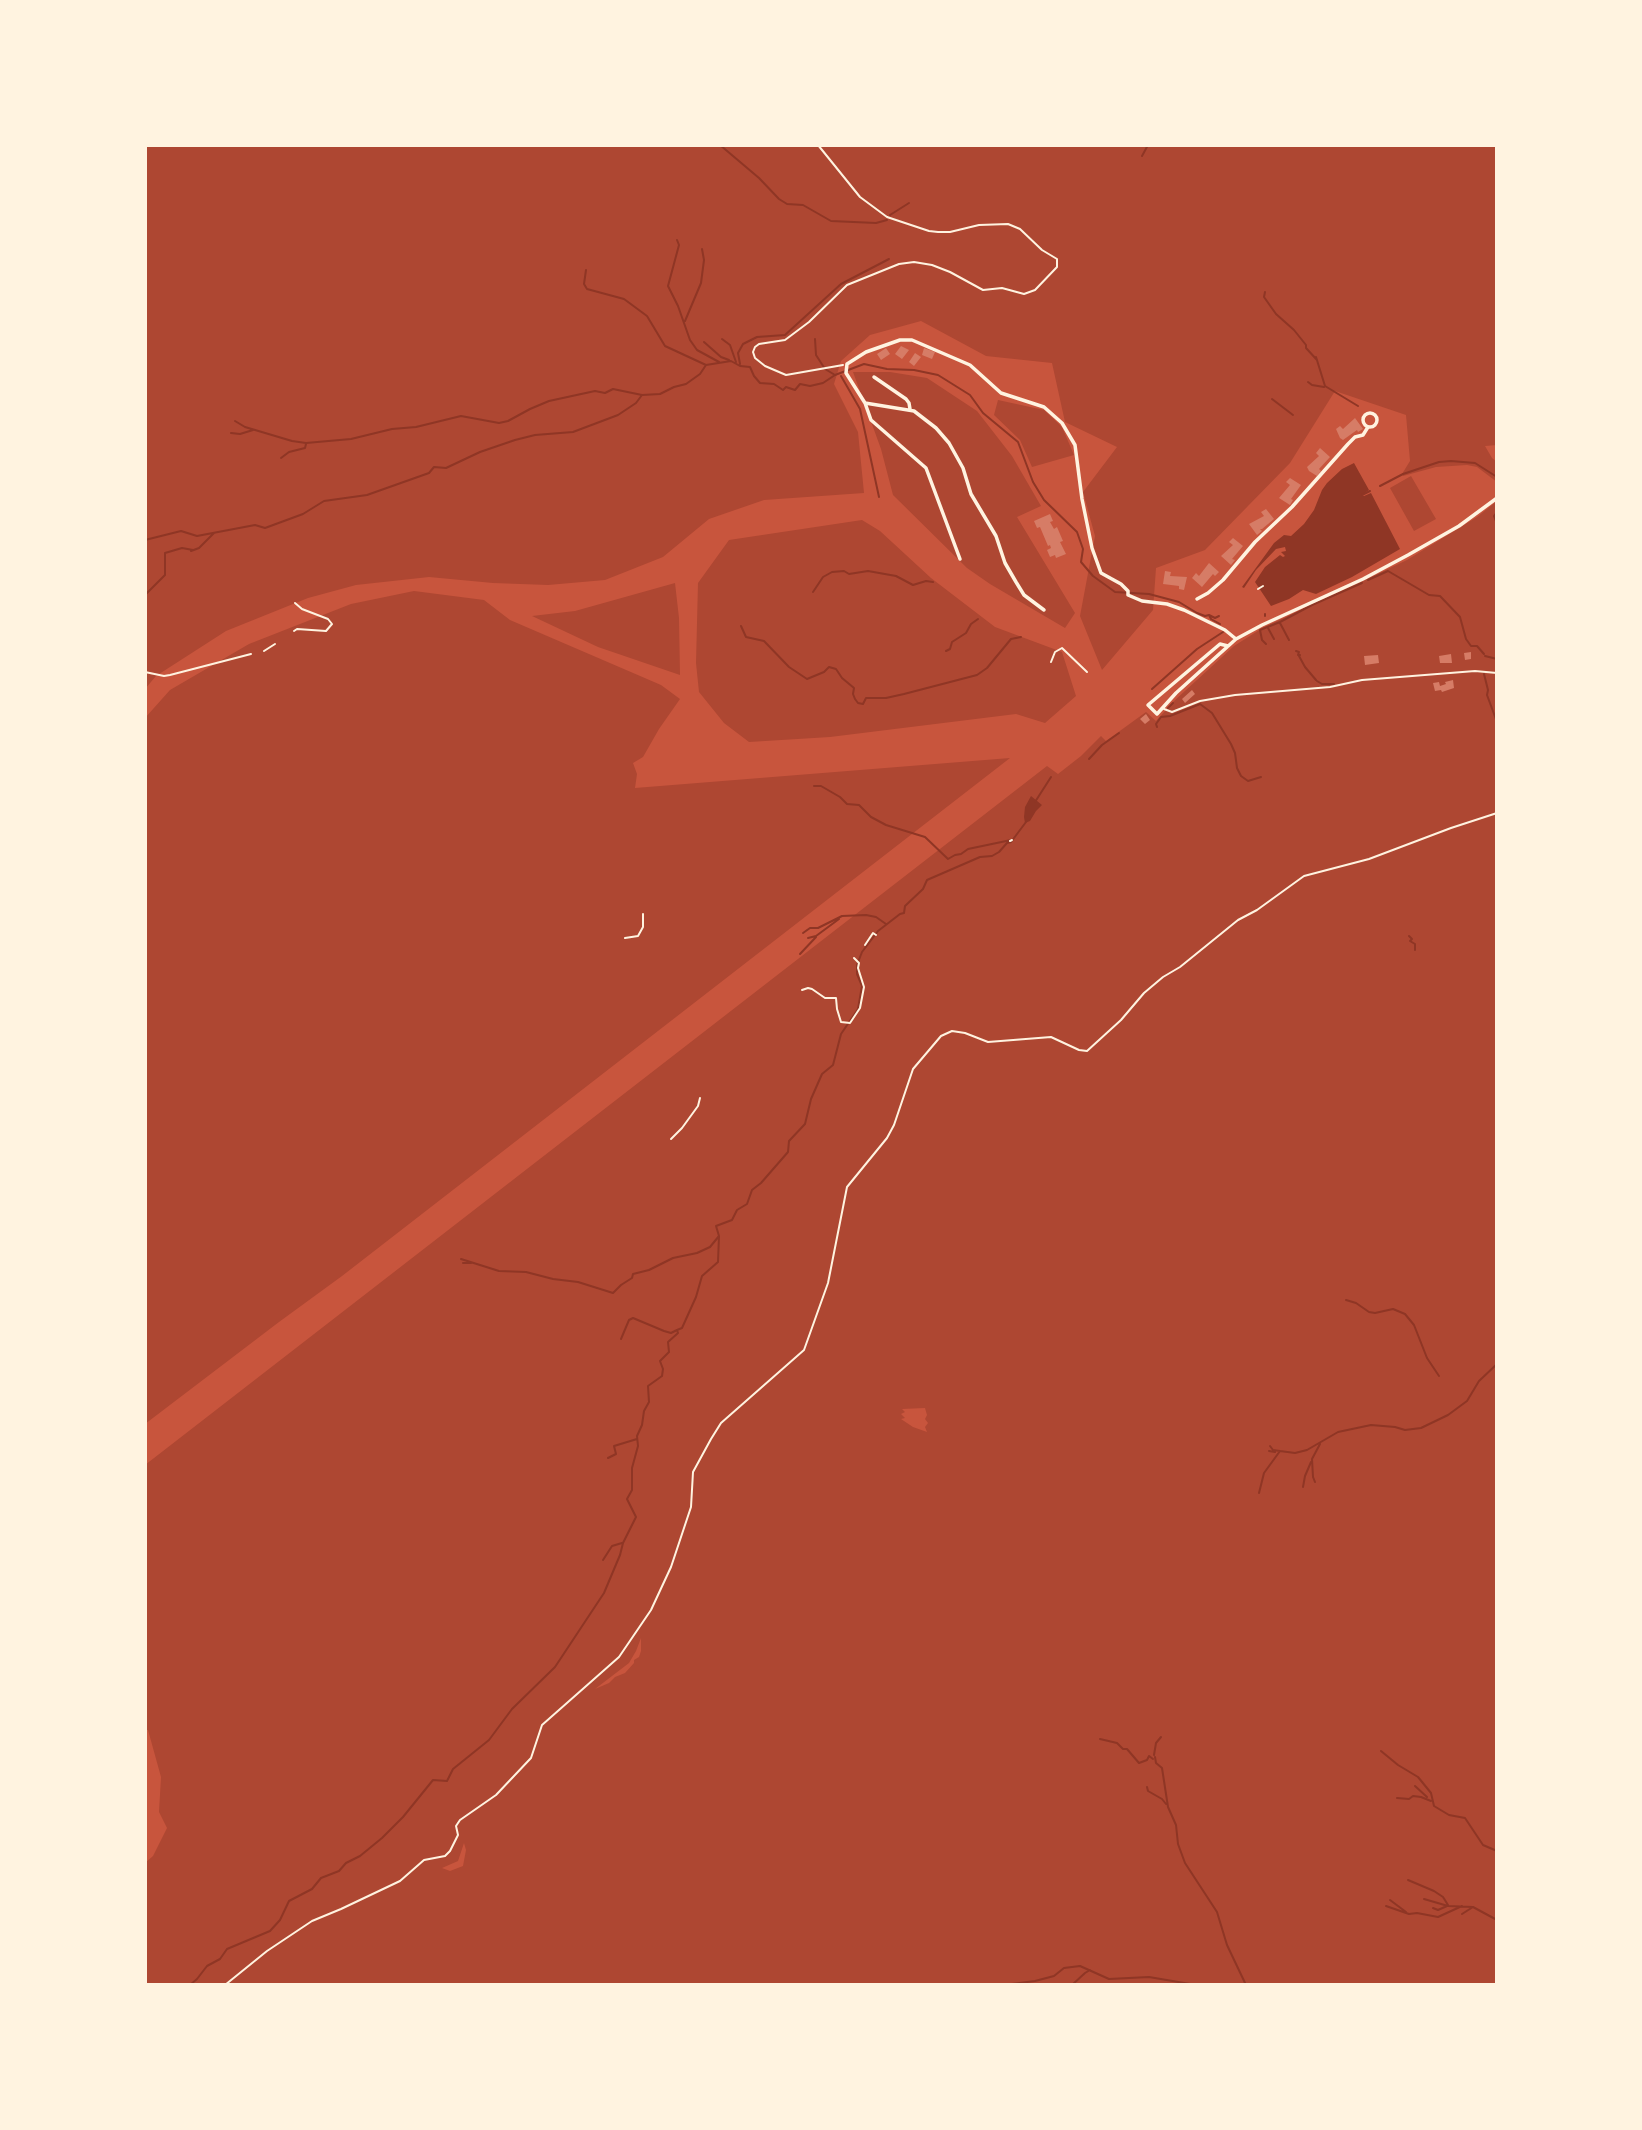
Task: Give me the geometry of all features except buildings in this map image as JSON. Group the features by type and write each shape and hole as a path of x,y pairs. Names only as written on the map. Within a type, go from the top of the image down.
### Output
{"street":[{"path":"960,559 926,468 871,420 866,403 846,373 847,364 866,352 900,340 912,340 970,365 1001,393 1044,407 1062,423 1075,445 1082,499 1092,548 1101,573 1142,601 1167,604 1222,629 1236,639"},
{"path":"874,377 906,399 910,409"},
{"path":"866,403 910,409 936,428 956,453 971,494 996,536 1005,563 1024,595 1044,610"},
{"path":"1368,413 1374,414 1377,423 1367,427 1364,424 1364,416 1368,413"},
{"path":"1197,599 1223,580 1247,550 1292,507 1348,443 1363,435 1367,427"},
{"path":"1228,646 1220,644 1148,705 1157,714 1236,639 1408,555 1459,526 1497,498"}],"lane":[{"path":"1163,708 1172,712 1209,699 1330,687 1362,680 1475,671 1497,673"},
{"path":"225,1985 267,1951 312,1921 400,1881 424,1860 445,1856 458,1835 456,1826 460,1820 496,1795 531,1758 542,1725 620,1657 651,1610 671,1567 691,1507 693,1472 711,1439 721,1423 804,1350 828,1283 847,1187 887,1138 913,1069 942,1036 951,1031 965,1032 988,1042 1051,1037 1087,1051 1163,977 1180,967 1238,920 1257,910 1304,876 1369,859 1497,813"}],"path":[{"path":"818,145 860,197 887,217 938,232 979,225 1008,224 1020,229 1042,250 1057,259 1057,267 1035,290 1024,294 1002,288 983,290 932,265 914,262 899,264 847,285 809,322 785,340 760,344 753,352 755,358 765,366 786,376 847,364"},
{"path":"1258,589 1263,586"},
{"path":"294,631 326,631 332,624 328,619 302,610 295,603"},
{"path":"264,651 275,644"},
{"path":"1051,662 1055,652 1062,648 1087,672"},
{"path":"145,672 170,675 251,654"},
{"path":"625,938 638,936 643,927 643,914"},
{"path":"866,944 873,933 876,935"},
{"path":"802,990 808,988 824,998 836,998 836,1009 841,1022 848,1023 860,1008 864,988 856,961"},
{"path":"671,1139 698,1106 700,1098"}],"shaded area":[{"path":"145,145 1497,145 1497,445 1485,446 1497,462 1497,482 1477,467 1467,465 1436,467 1403,476 1410,461 1406,415 1335,391 1290,463 1205,550 1156,568 1153,610 1102,670 1080,616 1095,536 1083,492 1117,447 1065,422 1052,363 986,356 921,321 870,335 841,361 834,384 858,432 864,493 764,500 709,519 663,557 605,580 548,585 429,577 356,585 308,598 226,631 156,676 145,689"},
{"path":"853,372 890,372 927,378 977,411 1012,456 1041,506 1017,517 1075,613 1065,628 967,568 893,495 881,449"},
{"path":"998,400 1044,410 1062,427 1074,455 1032,467 1020,440 994,415"},
{"path":"1354,463 1369,490 1362,495 1371,493 1400,549 1316,594 1303,590 1271,606 1255,582 1265,567 1280,555 1285,556 1281,552 1286,551 1285,547 1276,549 1256,570 1244,588 1242,587 1274,543 1284,535 1291,536 1304,524 1327,483 1342,469"},
{"path":"1411,476 1436,519 1414,531 1390,488"},
{"path":"1497,501 1497,1985 145,1985 145,1863 153,1856 167,1828 159,1812 161,1777 148,1730 145,1730 145,1465 1047,766 1058,774 1101,736 1106,741 1146,712 1156,721 1234,646 1264,627 1407,560 1477,517","holes":["925,1408 927,1432 901,1419 905,1418 901,1414 905,1412 902,1409","641,1638 639,1657 625,1673 595,1689 629,1663","464,1843 466,1850 463,1866 450,1871 442,1868 458,1861"]},
{"path":"862,520 880,531 931,578 995,627 1062,652 1076,696 1045,723 1016,714 830,737 749,742 724,723 699,692 696,663 698,583 729,540"},
{"path":"675,583 680,675 598,647 532,616 575,611"},
{"path":"414,591 484,600 510,620 661,685 680,699 643,757 633,763 637,774 635,788 1010,758 342,1276 145,1424 145,718 170,690 249,644 351,604"},
{"path":"1031,796 1042,805 1030,821 1025,823 1025,807"}],"waterway":[{"path":"720,145 787,204 803,205 831,221 876,223 887,220"},
{"path":"1142,156 1148,145"},
{"path":"890,215 909,203"},
{"path":"677,240 679,245 668,286 690,340 697,350 719,362"},
{"path":"685,321 701,283 704,260 702,249"},
{"path":"740,364 738,353 743,344 757,337 785,335 841,284 889,259"},
{"path":"586,270 584,284 587,289 624,299 647,316 665,346 706,365"},
{"path":"1265,292 1264,297 1276,314 1294,330 1317,360"},
{"path":"722,339 730,345 736,362"},
{"path":"815,339 816,355 825,369 835,375"},
{"path":"704,342 721,357 729,360"},
{"path":"1316,357 1325,386 1358,406"},
{"path":"145,540 181,531 197,536 255,525 265,528 303,514 324,501 367,495 429,473 434,467 446,468 515,440 535,435 573,432 618,415 636,403 642,395 660,394 686,384 700,374 706,365 731,361 750,367 760,383 774,384 783,390 786,387 795,390 800,384 810,386 823,383 835,375 864,364 938,375 970,395 983,413 1018,442 1033,482 1044,500 1077,532 1083,549 1081,562 1093,576 1115,592 1149,594 1179,602 1197,613 1209,615"},
{"path":"841,376 860,409 879,497"},
{"path":"1308,382 1324,387"},
{"path":"235,421 245,427 306,443 351,439 461,416 499,423 549,401 595,391 605,393 613,389 642,395"},
{"path":"1272,399 1293,415"},
{"path":"231,433 240,434 253,430"},
{"path":"281,458 289,452 305,448 306,444"},
{"path":"1380,486 1403,474 1439,462 1451,461 1475,463 1497,477"},
{"path":"1362,495 1370,491"},
{"path":"1497,512 1494,516 1497,524"},
{"path":"145,595 165,575 165,553 182,548 193,550 191,551 199,548 214,533"},
{"path":"813,592 823,577 832,572 844,571 849,574 868,571 896,576 913,585 933,582"},
{"path":"1368,580 1388,571 1429,595 1440,596 1460,617 1466,639 1471,646 1477,646 1484,654"},
{"path":"1266,644 1262,640 1260,630 1362,583"},
{"path":"1219,616 1215,618 1209,615 1220,624"},
{"path":"946,651 950,649 952,642 966,633 978,619"},
{"path":"1280,623 1289,640"},
{"path":"741,626 746,637 764,641 789,667 807,679 829,667 836,669 854,688 853,694 858,703 863,704 866,698 886,698 977,675 987,668 1011,639 1021,637"},
{"path":"1268,628 1274,639"},
{"path":"1152,689 1197,649 1223,632"},
{"path":"1296,651 1316,680"},
{"path":"1485,656 1497,659"},
{"path":"1484,674 1487,695 1497,722"},
{"path":"1317,681 1334,684"},
{"path":"1168,708 1173,703"},
{"path":"1157,727 1161,717 1200,704 1212,713 1231,744 1241,776 1248,781 1261,777"},
{"path":"1089,759 1119,733"},
{"path":"1035,802 1051,777"},
{"path":"814,786 821,786 847,804 859,805 871,817 886,825 925,837 948,859 968,849 1011,840"},
{"path":"190,1985 207,1966 220,1959 227,1949 270,1931 280,1920 289,1901 312,1889 321,1878 339,1871 382,1838 433,1780 447,1781 453,1769 489,1740 512,1709 555,1667 604,1593 636,1517 627,1499 632,1490 637,1436 649,1402 648,1386 662,1376 660,1361 669,1352 668,1342 678,1333 677,1330 682,1328 702,1276 718,1262 719,1236 716,1226 732,1220 737,1210 747,1204 752,1190 788,1152 789,1141 805,1124 811,1099 822,1074 833,1065 841,1034 858,1009 862,986 857,965 862,952 878,931 904,913 905,906 923,889 927,880 980,857 999,852 1011,842 1026,822"},
{"path":"803,933 842,916 866,915 876,917 886,924"},
{"path":"808,938 816,936 839,919"},
{"path":"1409,936 1412,939 1410,941 1415,944 1415,950"},
{"path":"800,954 816,937"},
{"path":"461,1259 499,1271 526,1272 578,1282 613,1293 632,1278 633,1274 649,1270 673,1258 697,1253 710,1247 719,1236"},
{"path":"463,1263 471,1263"},
{"path":"1346,1300 1369,1312 1393,1309 1405,1314 1414,1325 1427,1358 1439,1376"},
{"path":"621,1339 629,1320 633,1318 671,1333 677,1330"},
{"path":"1259,1493 1264,1473 1280,1451 1295,1453 1307,1450 1338,1432 1371,1425 1405,1430 1421,1428 1448,1415 1467,1401 1479,1381 1497,1364"},
{"path":"608,1458 616,1454 614,1446 637,1439"},
{"path":"1315,1482 1312,1459 1320,1444"},
{"path":"1270,1446 1273,1450 1280,1451"},
{"path":"1269,1451 1275,1452"},
{"path":"1303,1487 1311,1462"},
{"path":"603,1560 612,1546 622,1543"},
{"path":"1154,1755 1156,1743 1161,1737"},
{"path":"1100,1739 1117,1743 1127,1749 1139,1763 1147,1760 1149,1756 1153,1759"},
{"path":"1381,1751 1418,1777 1431,1793 1434,1806 1449,1815 1465,1818 1483,1845 1497,1851"},
{"path":"1155,1757 1156,1763 1162,1768 1168,1807 1176,1825 1178,1844 1185,1863 1217,1912 1227,1945 1246,1985"},
{"path":"1415,1786 1427,1797"},
{"path":"1147,1787 1148,1791 1166,1804"},
{"path":"1397,1798 1409,1799 1413,1796 1431,1801"},
{"path":"1408,1880 1434,1891 1443,1897 1448,1905"},
{"path":"1424,1899 1448,1906 1473,1907 1497,1920"},
{"path":"1390,1900 1406,1912"},
{"path":"1386,1906 1409,1914 1438,1917 1462,1906"},
{"path":"1433,1908 1438,1910 1447,1906"},
{"path":"1462,1914 1473,1907"},
{"path":"1004,1985 1035,1981 1054,1976 1064,1968 1080,1966 1109,1979 1149,1977 1196,1985"},
{"path":"1072,1985 1090,1970"}]}
